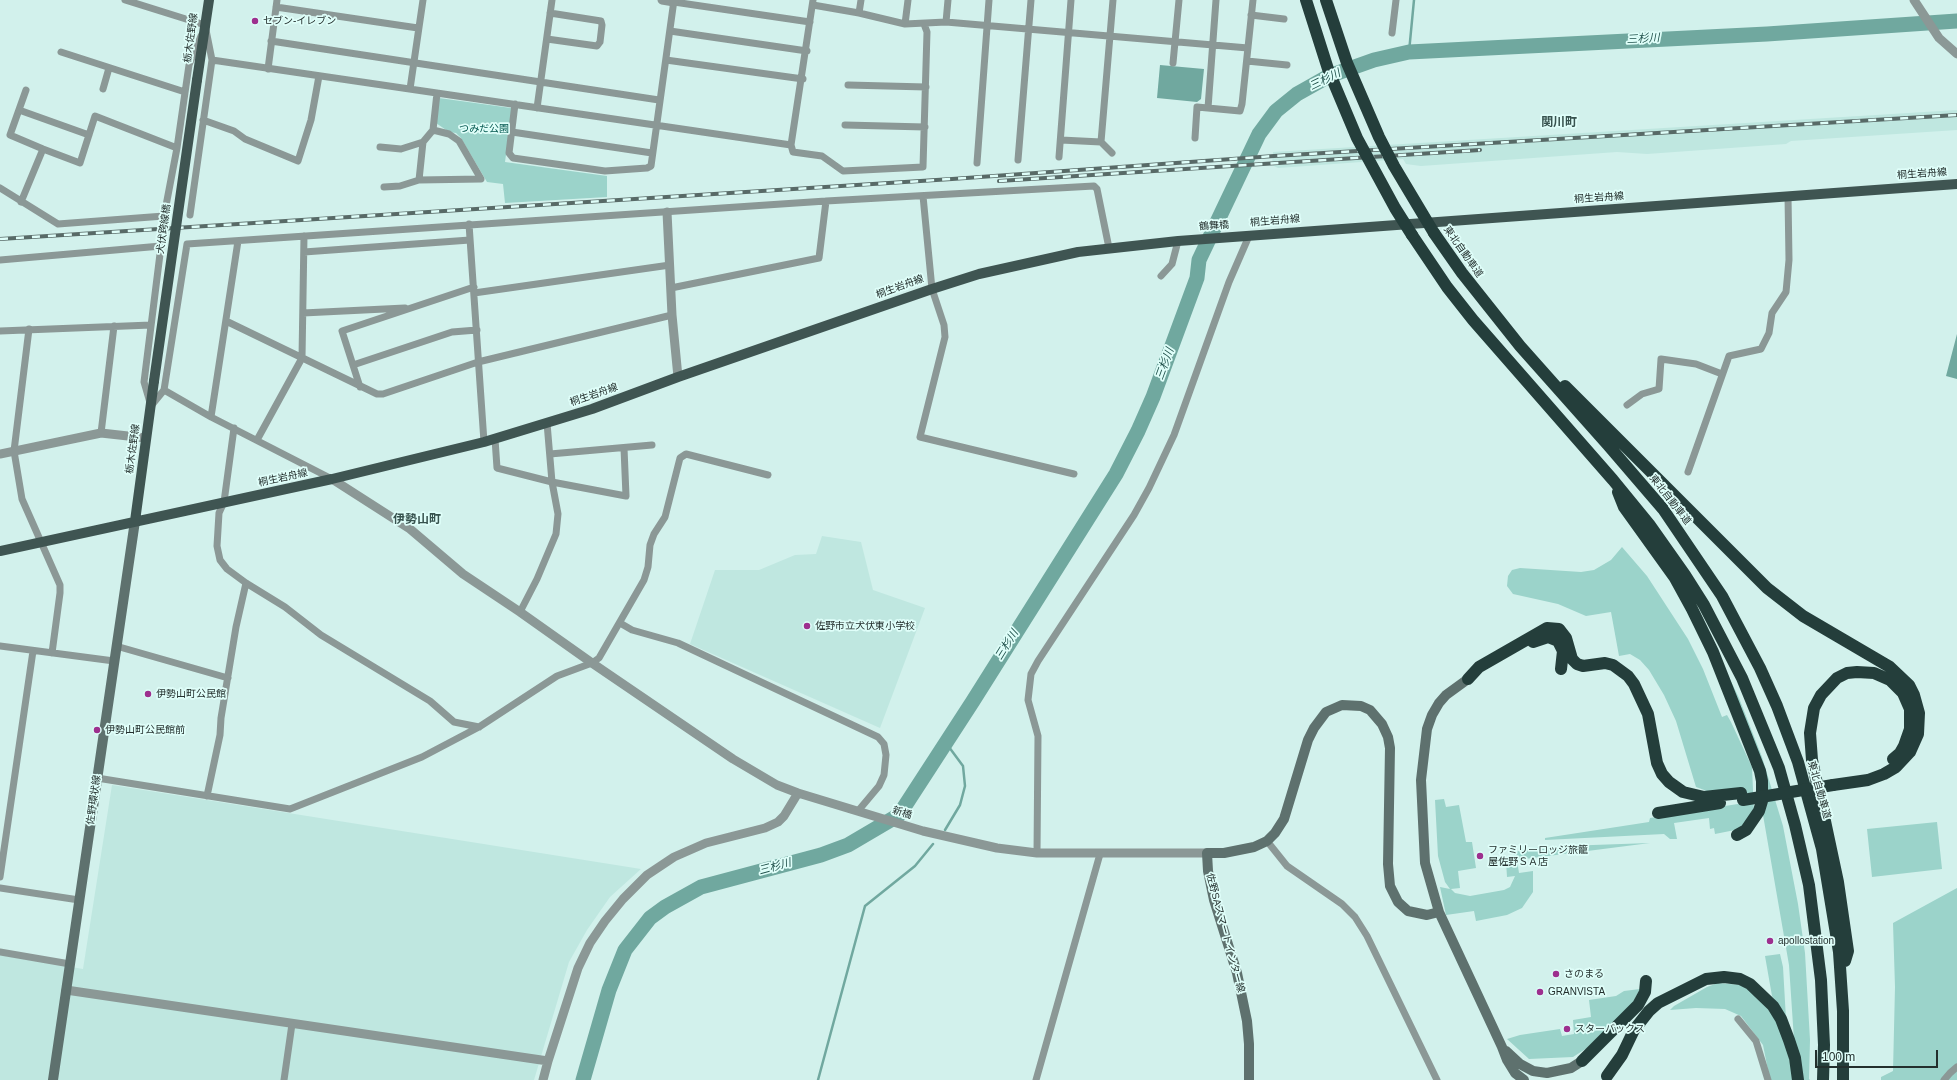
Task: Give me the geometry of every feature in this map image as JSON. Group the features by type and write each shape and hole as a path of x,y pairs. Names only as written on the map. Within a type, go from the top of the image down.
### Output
{"highway":[{"path":"1306,0 1328,69 1357,138 1387,195 1412,235 1447,287 1473,320 1613,480 1667,549 1704,605 1742,678 1779,768 1801,850 1815,922 1823,1012 1823,1080"},
{"name":"東北自動車道","path":"1326,0 1347,63 1379,137 1394,166 1434,233 1462,273 1520,346 1663,509 1702,565 1741,630 1760,668 1787,732 1816,822 1829,882 1839,952 1841,980 1844,1044 1843,1080"},
{"path":"1520,346 1574,394 1767,588 1803,616 1890,667 1908,685 1914,695 1919,713 1918,734 1910,752 1896,767 1884,774 1868,780 1833,782 1742,796 1658,813"},
{"path":"1613,480 1624,507 1675,578 1704,633 1726,684 1760,771 1762,801 1759,811 1746,830 1737,835"},
{"path":"1468,679 1479,667 1534,635 1547,628 1559,629 1566,638 1574,662 1583,666 1605,663 1613,665 1628,676 1634,684 1648,714 1657,763 1662,774 1669,782 1684,792 1704,798 1742,796"},
{"path":"1468,679 1543,637 1554,638 1562,646 1564,655 1561,668"},
{"path":"1833,782 1876,769 1893,759 1900,753 1904,746 1910,729 1908,701 1897,686 1882,676 1874,673 1857,672 1847,673 1837,678 1821,695 1814,708 1810,733 1812,760 1831,845 1844,917 1848,951 1841,980"},
{"path":"1605,1078 1622,1055 1634,1030 1649,1011 1658,1003 1706,979 1724,977 1740,979 1750,984 1774,1006 1790,1040 1795,1058 1798,1080"},
{"path":"1582,1061 1638,1006 1645,992 1646,981"}],"main road":[{"name":"栃木佐野線","path":"197,80 209,0"},
{"name":"犬伏跨線橋","path":"154,381 197,80"},
{"name":"桐生岩舟線","path":"1245,236 1957,184"},
{"name":"鶴舞橋","path":"1188,240 1245,236"},
{"name":"桐生岩舟線","path":"0,551 332,479 495,439 547,423 979,274 1035,261 1109,248 1188,240"},
{"name":"栃木佐野線","path":"135,521 154,381"},
{"name":"佐野環状線","path":"53,1080 135,521"},
{"path":"1468,679 1446,695 1432,715 1426,743 1421,780 1425,863 1439,912 1502,1047 1506,1060 1515,1073 1524,1080"},
{"path":"1207,853 1254,847 1267,841 1275,833 1284,819 1308,740 1319,718 1326,712 1342,705 1362,706 1378,717 1388,736 1390,748 1388,877 1393,895 1402,908 1408,911 1427,915 1439,912"},
{"name":"佐野SAスマートインター線","path":"1207,853 1208,871 1214,900 1237,973 1247,1021 1249,1044 1248,1080"},
{"path":"1502,1047 1517,1061 1533,1071 1547,1073 1561,1071 1571,1068 1582,1061"}],"street":[{"path":"125,0 205,25"},
{"path":"410,89 423,0"},
{"path":"537,108 552,0"},
{"path":"662,0 810,22"},
{"path":"859,12 861,0"},
{"path":"905,24 908,0"},
{"path":"946,22 948,0"},
{"path":"977,163 989,0"},
{"path":"1018,160 1031,0"},
{"path":"1058,157 1061,140 1071,0"},
{"path":"1101,142 1113,0"},
{"path":"1173,62 1179,0"},
{"path":"1208,108 1216,0"},
{"path":"1194,138 1197,107 1240,111 1253,0"},
{"path":"1392,33 1396,0"},
{"path":"1914,0 1940,38 1957,54"},
{"path":"515,104 509,153 513,158 605,171 647,168 650,166 674,1"},
{"path":"924,24 927,32 923,167 843,172 822,156 793,152 791,145 803,79 813,2 905,24 946,22 1248,48"},
{"path":"268,69 276,4 418,28"},
{"path":"547,39 597,46 600,42 602,25 601,21 550,13"},
{"path":"1251,15 1284,19"},
{"path":"190,215 212,60 205,25"},
{"path":"0,188 20,202 58,224 164,216 177,148 189,65 205,25"},
{"path":"670,31 806,51"},
{"path":"272,41 659,100"},
{"path":"61,52 185,92"},
{"path":"212,60 791,145"},
{"path":"666,60 803,79"},
{"path":"1247,61 1287,65"},
{"path":"103,89 109,68"},
{"path":"203,120 234,131 245,139 298,161 311,120 319,76"},
{"path":"848,86 926,87"},
{"path":"26,90 11,137 80,163 95,116 177,148"},
{"path":"380,147 401,149 422,142 433,130 437,93"},
{"path":"19,110 89,135"},
{"path":"845,125 925,127"},
{"path":"384,188 400,186 418,180 480,179 459,141 449,134 433,130"},
{"path":"512,132 652,152"},
{"path":"1061,140 1101,142 1112,153"},
{"path":"418,180 422,142"},
{"path":"20,202 43,149"},
{"path":"151,406 164,390 187,244 826,201 1094,186 1097,189 1109,248"},
{"path":"923,196 932,289 944,325 945,336 920,437 1074,474"},
{"path":"1688,472 1729,356 1761,349 1769,333 1772,313 1786,292 1789,260 1788,196"},
{"path":"671,288 818,258 826,201"},
{"path":"667,212 672,315 678,377"},
{"path":"469,224 484,442"},
{"path":"257,440 302,358 304,236"},
{"path":"1037,853 1038,736 1028,700 1031,674 1038,660 1134,515 1150,488 1174,435 1245,236"},
{"path":"211,416 238,240"},
{"path":"304,252 470,240"},
{"path":"1161,276 1172,264 1178,241"},
{"path":"0,260 161,246 144,382 151,406"},
{"path":"360,387 342,331 415,307 474,290 670,265"},
{"path":"303,313 415,307"},
{"path":"226,322 360,387 377,394 382,394 478,362 672,315"},
{"path":"0,331 151,325"},
{"path":"101,433 114,326"},
{"path":"29,329 14,451 22,499 33,527 42,542 60,585 52,653"},
{"path":"353,365 452,332 476,330"},
{"path":"1627,405 1642,394 1659,389 1661,359 1696,364 1722,374"},
{"path":"164,390 332,479"},
{"path":"520,612 538,579 556,534 558,514 552,482 547,423"},
{"path":"234,428 224,502 219,513 217,546 220,560 227,569 246,583 285,606 322,635 430,701 454,722 479,727"},
{"path":"0,454 101,433 146,438"},
{"path":"495,439 497,468 552,482 626,496 624,448"},
{"path":"550,454 652,445"},
{"path":"97,778 290,809 297,808 354,783 422,757 479,727 557,676 592,663 599,658 644,580 648,567 650,545 654,534 665,517 680,458 686,454 768,475"},
{"name":"新橋","path":"332,479 410,529 463,574 733,760 777,785 798,793 924,831 978,845 1037,853 1207,853"},
{"path":"207,796 220,735 228,678 246,583"},
{"path":"620,623 632,630 678,643 878,737 884,744 886,755 884,775 879,786 858,811"},
{"path":"0,646 114,661"},
{"path":"116,646 228,678"},
{"path":"0,877 33,651"},
{"path":"543,1080 578,968 590,943 604,921 623,899 647,875 674,858 706,843 758,830 778,822 784,816 798,793"},
{"path":"1267,841 1287,866 1342,904 1355,917 1367,936 1437,1080"},
{"path":"1036,1080 1100,854"},
{"path":"0,888 79,900"},
{"path":"0,952 70,964"},
{"path":"66,990 548,1062"},
{"path":"1738,1019 1756,1041 1768,1080"},
{"path":"284,1080 292,1024"},
{"path":"1944,1080 1957,1067"}],"shaded area":[{"path":"1160,65 1204,69 1201,99 1197,102 1157,98"},
{"path":"1957,110 1957,130 1791,141 1786,144 1647,154 1617,152 1421,166 1406,164 1403,159 1278,168 1272,165 1273,152"},
{"path":"1957,334 1957,379 1946,376"},
{"name":"佐野市立犬伏東小学校","path":"822,536 861,542 873,590 925,608 880,728 690,644 715,570 759,570 795,555 816,554"},
{"path":"112,785 641,869 610,897 587,930 569,962 534,1080 0,1080 0,955 83,969"}],"green space":[{"name":"つみだ公園","path":"439,98 511,108 512,111 505,162 607,176 607,197 505,203 503,184 487,182 461,138 456,133 449,132 436,123"},
{"path":"1622,547 1647,576 1688,639 1703,669 1722,717 1727,715 1752,767 1754,813 1745,825 1735,830 1715,834 1714,828 1710,829 1709,818 1674,823 1677,839 1670,839 1664,834 1545,840 1545,838 1649,822 1650,818 1744,803 1742,789 1707,791 1696,787 1676,721 1664,695 1649,670 1640,660 1630,654 1619,656 1611,612 1586,616 1558,604 1513,594 1507,586 1508,576 1512,570 1520,568 1581,572 1594,570 1611,560"},
{"path":"1717,652 1739,698 1762,757 1783,826 1798,904 1805,953 1810,1040 1810,1080 1801,1080 1794,1040 1789,965 1763,815 1765,804"},
{"path":"1444,799 1446,807 1459,805 1466,842 1472,842 1476,868 1458,871 1460,888 1451,889 1455,893 1470,896 1504,890 1510,887 1515,876 1507,877 1506,861 1518,851 1536,847 1650,843 1517,860 1519,873 1533,871 1533,892 1522,908 1507,915 1476,921 1474,911 1446,915 1440,887 1450,889 1445,882 1438,856 1435,800"},
{"path":"1937,822 1942,869 1872,877 1867,829"},
{"path":"1957,888 1957,1080 1881,1080 1881,1077 1893,1071 1895,987 1893,923"},
{"path":"1780,954 1783,967 1786,1019 1772,996 1765,956"},
{"path":"1718,983 1741,985 1761,996 1774,1014 1785,1040 1794,1080 1770,1080 1763,1045 1741,1016 1725,1009 1696,1008 1670,1010 1674,1006 1707,987"},
{"path":"1640,989 1633,1003 1587,1048 1573,1057 1529,1059 1507,1039 1520,1035 1560,1029 1562,1036 1574,1034 1573,1020 1591,1017 1589,1000 1616,996 1624,991"}],"waterway":[{"path":"1409,52 1414,0"},
{"name":"三杉川","path":"583,1080 609,990 625,950 650,918 665,907 701,887 821,855 848,845 899,815 973,701 1116,474 1138,431 1153,397 1197,278 1199,260 1259,134 1276,111 1297,94 1329,76 1374,60 1409,52 1767,34 1957,21"},
{"path":"945,830 960,805 965,786 963,766 946,743"},
{"path":"818,1080 865,906 915,866 933,844"}],"railway":[{"path":"0,239 952,179 1274,156 1957,115"},
{"path":"999,181 1480,150"}],"place":[{"name":"セブン-イレブン","path":"255,21"},
{"name":"佐野市立犬伏東小学校","path":"807,626"},
{"name":"伊勢山町公民館","path":"148,694"},
{"name":"伊勢山町公民館前","path":"97,730"},
{"name":"ファミリーロッジ旅籠 屋佐野ＳＡ店","path":"1480,856"},
{"name":"apollostation","path":"1770,941"},
{"name":"さのまる","path":"1556,974"},
{"name":"GRANVISTA","path":"1540,992"},
{"name":"スターバックス","path":"1567,1029"}],"district":[{"name":"関川町","path":"1559,123"},
{"name":"伊勢山町","path":"417,520"}]}
